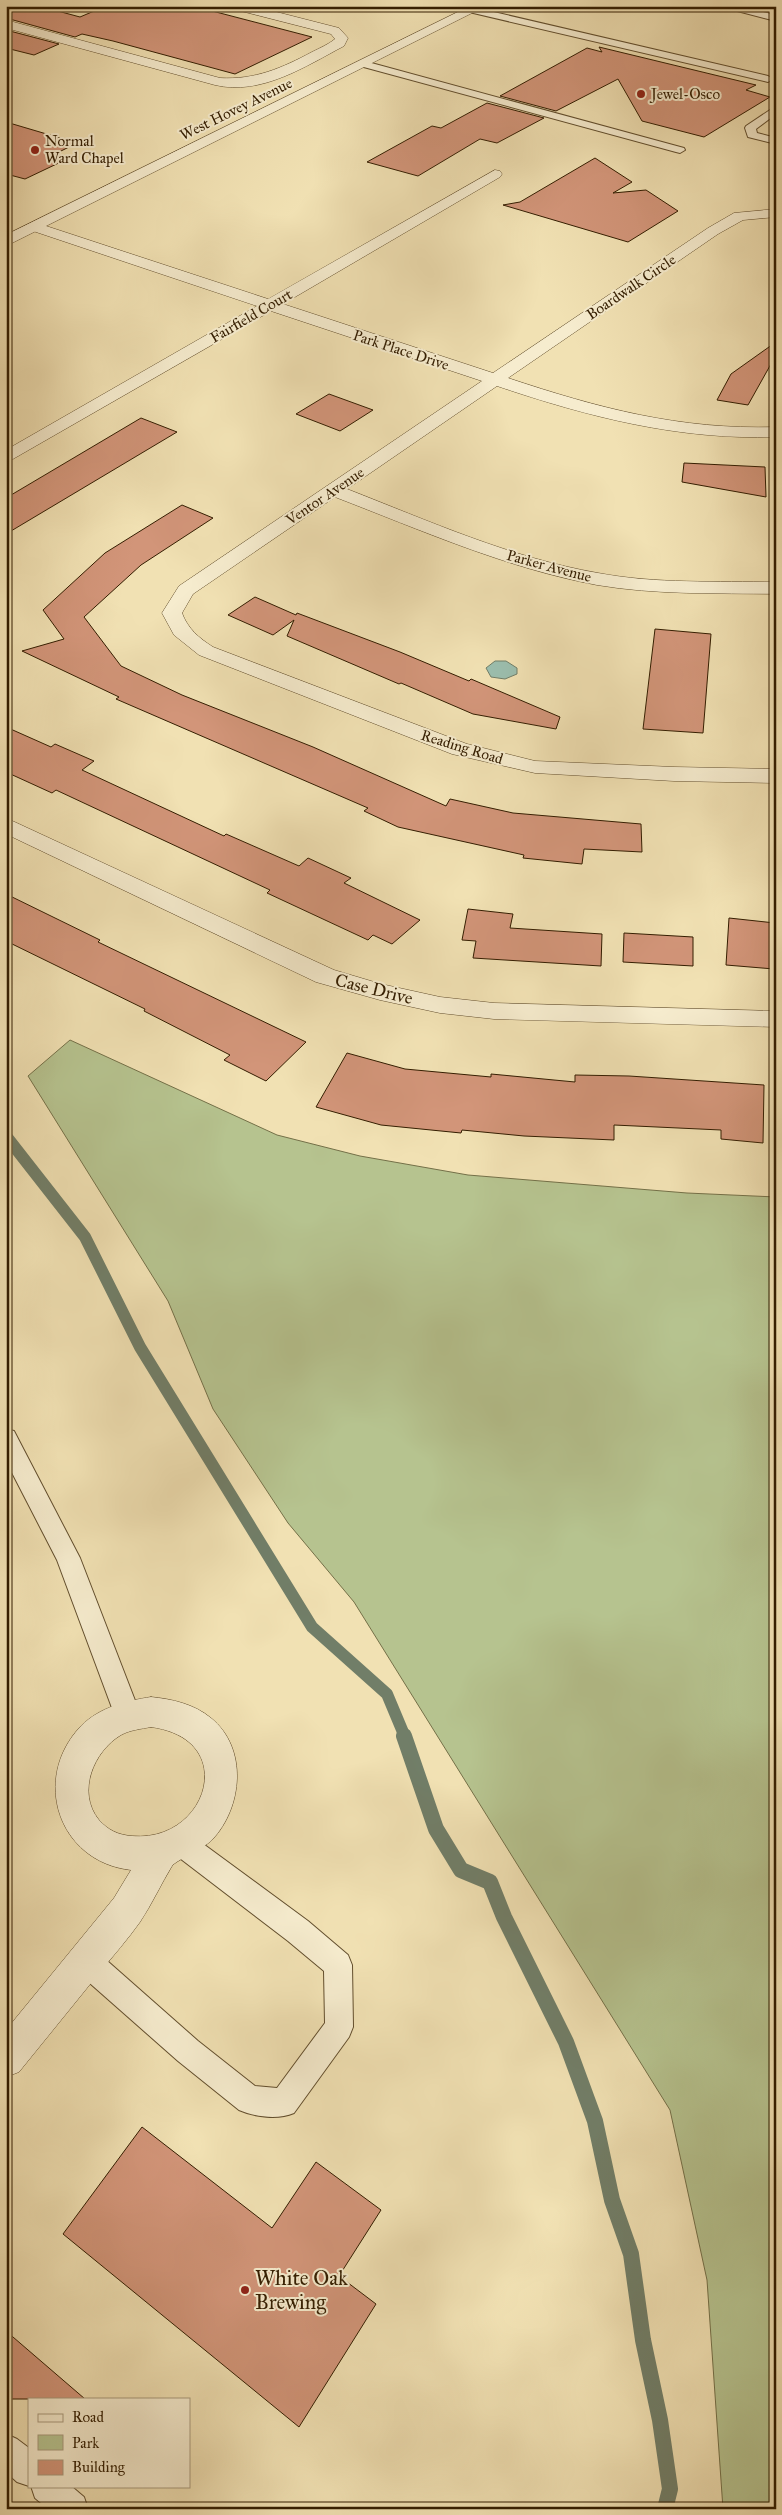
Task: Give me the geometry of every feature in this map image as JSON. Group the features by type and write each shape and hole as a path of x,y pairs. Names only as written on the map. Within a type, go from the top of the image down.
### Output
{"street":[{"path":"6,24 220,82 238,84 266,79 339,43 342,38 335,31 243,7"},
{"name":"West Hovey Avenue","path":"6,242 476,8"},
{"name":"Fairfield Court","path":"6,458 496,174"},
{"name":"Boardwalk Circle","path":"494,380 731,220 755,214 776,213"},
{"name":"Park Place Drive","path":"35,227 494,380 629,421 730,433 776,432"},
{"name":"Ventor Avenue","path":"174,623 172,613 178,600 186,590 494,380"},
{"name":"Parker Avenue","path":"333,490 508,556 598,579 642,585 776,588"},
{"name":"Reading Road","path":"174,623 189,640 206,651 460,749 535,767 674,774 776,776"},
{"name":"Case Drive","path":"6,825 325,976 380,992 440,1004 494,1010 776,1018"},
{"path":"6,2059 127,1910 171,1848 202,1828 216,1808 222,1784 220,1761 211,1741 196,1725 175,1715 151,1712 128,1716 105,1727 86,1744 75,1765 70,1789 75,1814 88,1834 109,1849 134,1855 171,1848"}],"lane":[{"path":"723,6 776,18"},
{"path":"758,14 769,6"},
{"path":"476,8 768,79"},
{"path":"364,64 680,150"},
{"path":"776,109 750,128 752,135 776,141"},
{"path":"6,1438 68,1558 128,1716"},
{"path":"86,1960 188,2052 249,2100 284,2103 339,2027 338,1965 298,1931 171,1848"},
{"path":"6,2450 28,2469"},
{"path":"49,2488 72,2509"}],"green space":[{"path":"70,1040 277,1135 360,1156 468,1175 687,1193 776,1197 776,2509 723,2509 707,2280 670,2110 354,1602 288,1523 213,1409 168,1301 28,1076"}],"shaded area":[{"path":"495,661 506,661 517,668 517,674 505,679 491,677 486,668"}],"building":[{"path":"18,6 39,6 80,17 106,6 193,6 312,37 235,74 113,41 82,34 75,37 6,18 6,11"},
{"path":"6,30 59,44 34,55 6,48"},
{"name":"Jewel-Osco","path":"599,47 756,85 746,90 770,97 704,137 642,121 618,79 556,111 500,96 587,48 602,52"},
{"path":"487,103 544,118 497,143 480,139 418,176 367,162 432,126 441,128"},
{"name":"Normal Ward Chapel","path":"6,122 77,143 51,156 65,160 25,179 10,175 6,177"},
{"path":"595,158 632,182 613,193 646,190 678,211 628,242 503,205 520,202"},
{"path":"776,342 776,355 748,405 717,400 731,374"},
{"path":"329,394 373,410 340,431 296,414"},
{"path":"141,418 177,432 6,534 6,498"},
{"path":"684,463 765,467 766,497 682,482"},
{"path":"182,505 213,518 141,565 84,617 121,666 182,695 313,747 446,806 450,799 513,813 641,824 642,852 584,849 582,864 523,858 524,855 398,827 364,811 368,808 116,699 119,697 22,651 64,639 43,610 105,553"},
{"path":"255,597 296,615 297,613 400,652 469,681 471,679 560,717 556,729 473,714 401,683 399,684 287,636 294,620 273,635 228,615"},
{"path":"655,629 711,634 703,733 643,729"},
{"path":"6,727 51,747 55,744 94,761 82,770 224,836 226,834 299,866 308,858 351,878 344,883 420,920 392,944 373,935 368,940 267,893 270,890 56,790 52,793 6,772"},
{"path":"6,894 100,940 98,942 306,1042 266,1081 224,1060 230,1055 144,1011 145,1009 6,941"},
{"path":"468,909 513,914 510,928 602,934 601,966 473,958 476,941 462,940"},
{"path":"729,918 775,923 774,969 726,965"},
{"path":"624,933 693,937 693,966 623,962"},
{"path":"347,1053 405,1069 491,1077 491,1074 575,1082 575,1075 629,1076 764,1085 763,1143 721,1139 721,1130 614,1125 614,1140 524,1136 462,1130 461,1133 381,1125 316,1107"},
{"name":"White Oak Brewing","path":"142,2127 272,2228 316,2162 381,2210 339,2276 376,2304 299,2427 63,2234"},
{"path":"6,2331 84,2398 28,2398 6,2399"}],"waterway":[{"path":"6,1136 85,1237 140,1347 312,1627 387,1694 405,1737"},
{"path":"404,1736 436,1829 461,1870 490,1882 504,1917 566,2042 595,2121 612,2200 631,2254 643,2340 660,2420 670,2489 665,2509"}],"place":[{"name":"Jewel-Osco","path":"641,94"},
{"name":"Normal Ward Chapel","path":"35,150"},
{"name":"White Oak Brewing","path":"245,2290"}]}
